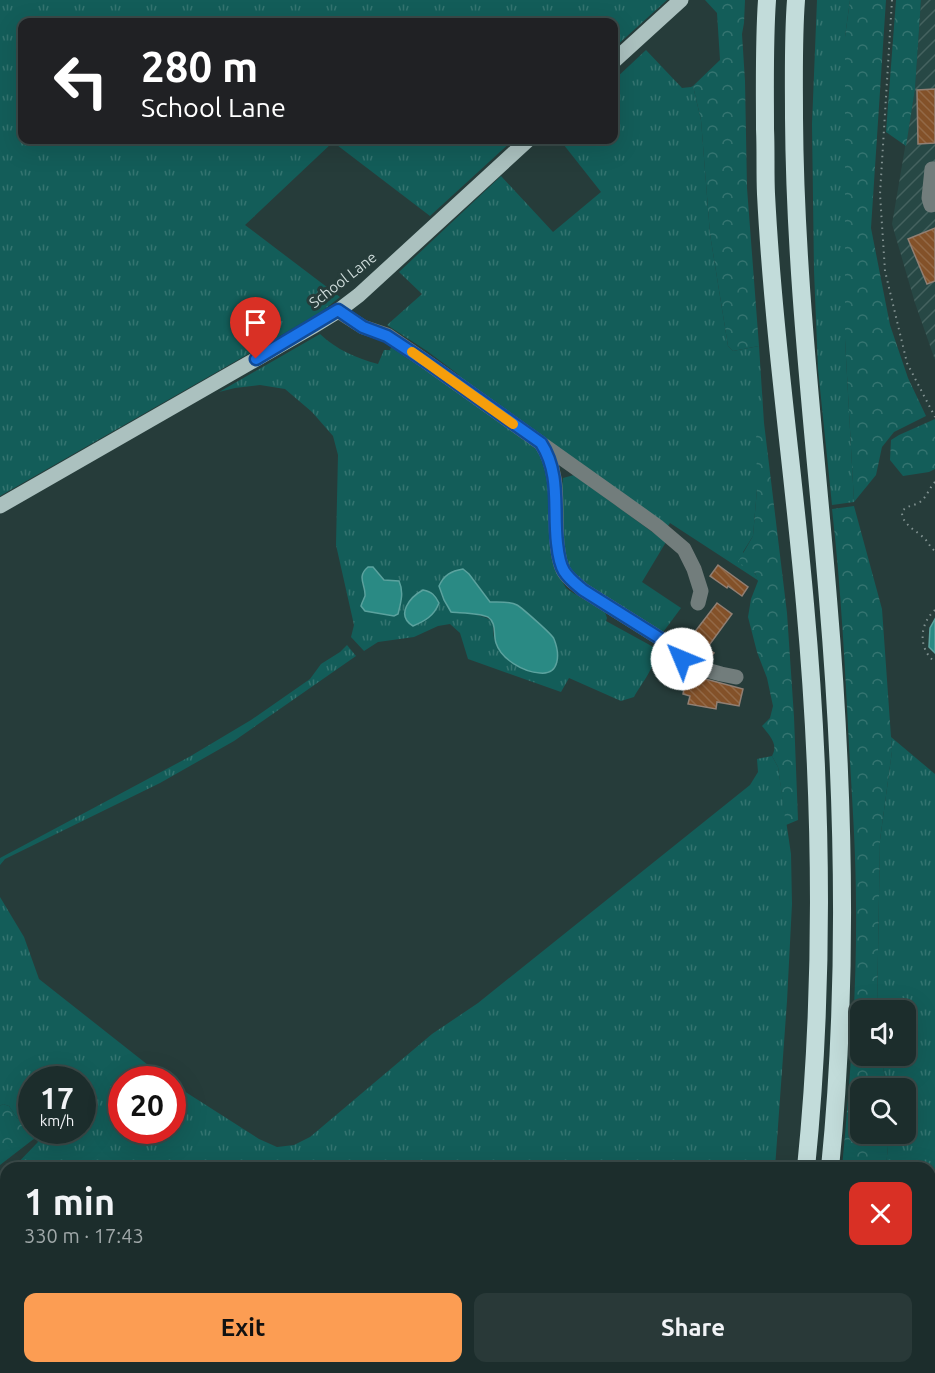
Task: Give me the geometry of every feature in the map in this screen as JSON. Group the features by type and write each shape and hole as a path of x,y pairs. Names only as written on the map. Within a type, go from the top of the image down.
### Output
{"highway":[{"path":"767,0 766,194 805,604 815,743 819,843 819,974 806,1162"},
{"path":"796,0 793,31 794,180 799,272 839,742 842,832 843,932 840,1031 831,1162"}],"main road":[{"path":"618,57 681,0"},
{"name":"School Lane","path":"0,506 338,310 359,295 524,144"}],"lane":[{"path":"935,169 932,169 929,198 931,205 935,204"},
{"path":"338,310 363,327 395,341 618,498 684,549 701,591 698,603"},
{"path":"541,443 551,462 555,479 558,555 562,569 570,580 669,644 682,659 692,666 736,677"}],"path":[{"path":"892,0 880,194 885,271 907,363 935,417"},
{"path":"935,482 922,501 907,506 902,511 902,516 906,523 935,551"},
{"path":"935,610 925,623 922,640 925,650 935,662"}],"shaded area":[{"path":"921,0 935,0 935,360 915,303 892,224 915,89"},
{"path":"368,567 373,567 384,580 399,581 402,593 398,614 394,616 365,611 361,606 365,596 362,578"},
{"path":"463,569 490,602 507,602 517,605 554,639 557,662 551,671 533,672 508,659 499,649 495,640 494,625 488,617 451,612 439,586 448,574"},
{"path":"423,590 433,594 439,603 429,618 413,626 405,617 406,606"},
{"path":"935,619 935,653 929,647 930,628"}],"green space":[{"path":"0,0 667,0 618,44 618,18 18,18 18,144 331,144 245,225 340,297 320,313 0,496"},
{"path":"705,0 745,0 742,34 747,188 759,346 733,351 728,346 710,234 701,120 693,86 720,60 717,13"},
{"path":"817,0 850,0 845,37 845,339 854,502 832,505 818,369 814,271 812,124"},
{"path":"850,0 886,0 871,228 890,325 908,378 926,416 894,432 882,447 876,475 854,502 845,339 845,37"},
{"path":"896,0 921,0 915,89 906,146 886,132"},
{"path":"646,50 682,88 693,86 701,120 710,234 728,346 733,351 759,346 764,423 757,423 757,489 753,536 743,552 759,581 670,523 666,529 458,383 459,375 387,325 422,294 399,272 501,176 553,232 601,192 563,144 618,144 618,76"},
{"path":"336,144 509,144 430,216"},
{"path":"320,334 347,353 378,364 384,350 390,350 392,345 535,447 549,469 559,576 566,588 605,612 606,621 657,649 651,668 634,697 621,701 569,678 561,692 468,659 460,633 450,624 438,626 414,637 378,642 364,651 351,637 354,625 336,545 338,455 333,436 312,412 285,389 260,385 219,392","holes":["378,572 384,580 392,582 361,606 365,595 362,582","469,574 490,602 502,602 519,667 498,648 491,621 473,614"]},
{"path":"935,419 935,469 903,476 890,460 891,440"},
{"path":"756,423 764,423 787,613 798,820 786,825 778,767 772,756 774,744 762,726 770,718 773,706 748,617 751,599 758,581 755,573 738,562 753,536 757,489"},
{"path":"574,475 666,542 642,582 681,608 661,635 578,583 565,567 561,493 563,478"},
{"path":"854,506 882,609 892,751 880,840 877,1000 854,1000 856,885 854,825 838,568 832,509"},
{"path":"347,645 356,656 234,741 160,783 5,859 0,865 0,858 189,757 251,720 310,679 321,664"},
{"path":"891,737 935,774 935,1162 887,1162 888,1144 916,1144 916,1078 885,1078 883,1066 916,1066 916,1000 877,1000 880,840 892,751"},
{"path":"772,756 778,767 791,854 792,904 775,1162 19,1162 36,1144 96,1144 96,1066 18,1066 18,1119 9,1106 3,1104 0,1106 0,897 24,937 39,979 149,1066 108,1066 108,1144 186,1144 186,1092 259,1139 277,1147 294,1145 310,1137 432,1034 478,1003 750,785 758,772 757,759"},
{"path":"850,1066 883,1066 885,1078 850,1078 850,1144 888,1144 887,1162 842,1162"},
{"path":"3,1104 9,1106 18,1119 18,1144 27,1144 4,1162 0,1162 0,1106"}],"building":[{"path":"935,89 935,143 918,144 917,90"},
{"path":"935,228 935,281 927,284 908,239"},
{"path":"718,565 748,587 742,596 710,576"},
{"path":"717,603 732,614 707,648 714,653 708,660 696,657 684,646"},
{"path":"687,674 743,689 739,706 717,702 716,709 688,704 690,696 683,694"}],"slow traffic":[{"path":"412,352 513,424"}],"route":[{"path":"256,359 338,310 363,327 387,336 428,363 541,443 551,462 555,479 556,536 562,569 570,580 583,590 669,644 682,659"}]}
